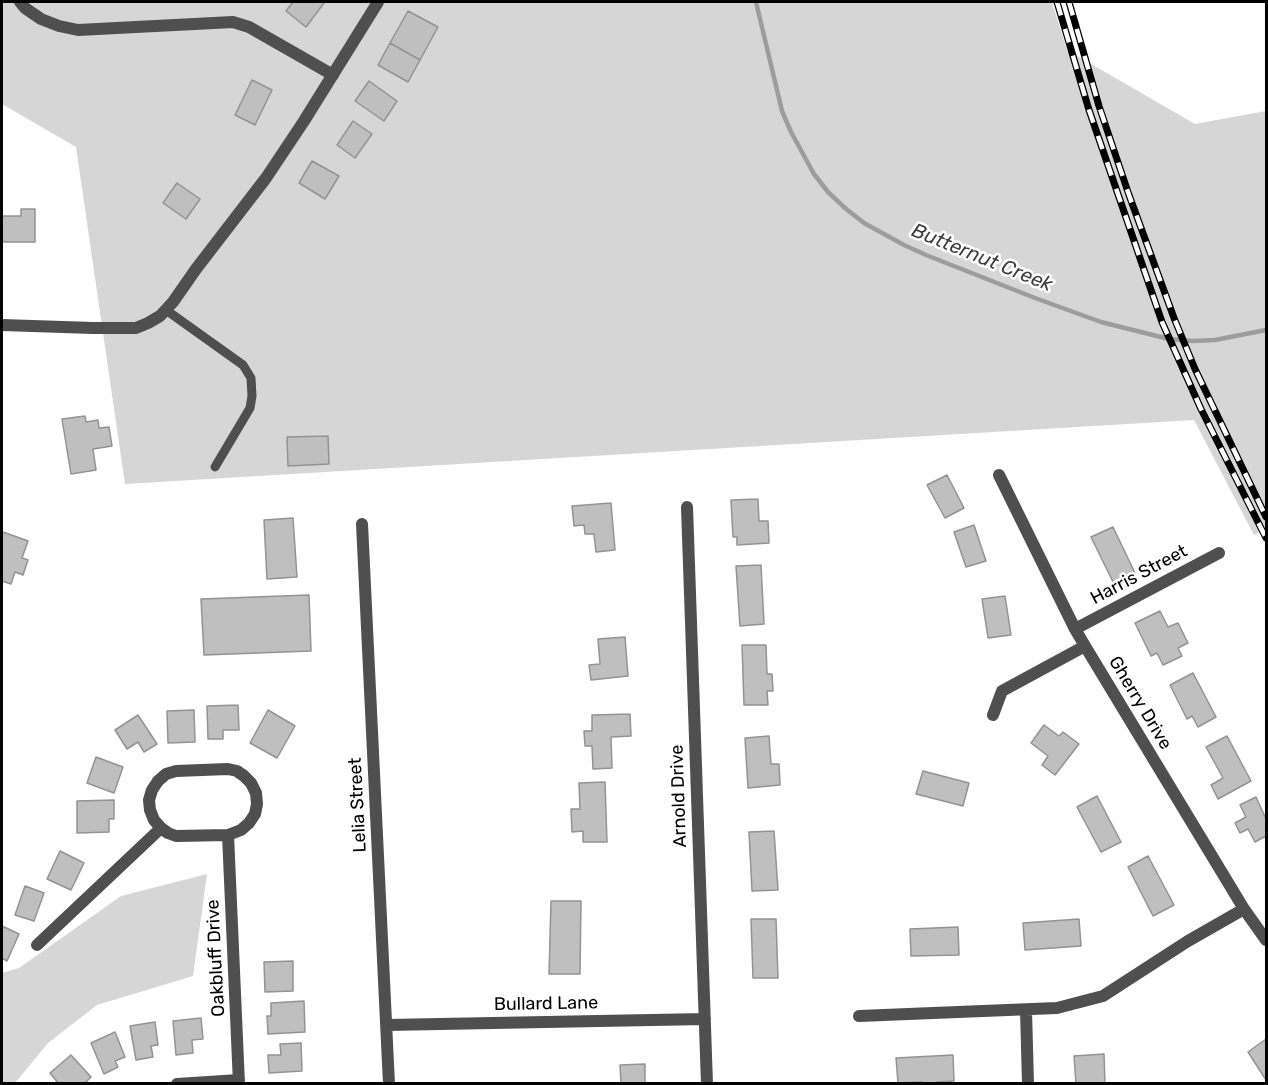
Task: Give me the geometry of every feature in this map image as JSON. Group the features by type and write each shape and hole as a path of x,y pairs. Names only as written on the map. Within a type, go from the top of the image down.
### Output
{"street":[{"path":"20,2 41,19 78,30 233,22 249,27 333,75"},
{"path":"2,325 136,328 160,316 266,178 378,2"},
{"name":"Gherry Drive","path":"999,475 1075,629 1244,909 1266,940"},
{"name":"Arnold Drive","path":"687,507 707,1083"},
{"name":"Lelia Street","path":"362,524 389,1083"},
{"name":"Harris Street","path":"1075,629 1219,553"},
{"path":"993,715 1002,691 1085,646"},
{"path":"228,769 244,776 256,793 255,814 241,830 228,835 176,836 161,828 154,820 149,800 152,790 166,774 176,771 228,769"},
{"path":"37,945 161,828"},
{"name":"Oakbluff Drive","path":"177,1083 239,1082 228,835"},
{"path":"859,1016 1056,1008 1104,996 1244,909"},
{"path":"1026,1010 1028,1083"},
{"name":"Bullard Lane","path":"387,1025 705,1019"}],"lane":[{"path":"166,310 243,365 251,378 250,408 215,467"}],"shaded area":[{"path":"2,2 1052,2 1067,50 1195,124 1266,111 1266,529 1254,535 1194,420 125,484 76,147 2,104"},
{"path":"207,874 193,976 97,1005 48,1043 15,1083 2,1083 2,973 19,968 121,896"}],"building":[{"path":"293,2 324,3 306,27 286,11"},
{"path":"408,11 438,27 420,60 390,43"},
{"path":"390,43 420,60 408,82 378,65"},
{"path":"252,80 272,90 255,125 235,115"},
{"path":"369,81 397,101 384,121 355,101"},
{"path":"353,121 372,134 355,158 337,145"},
{"path":"312,161 339,176 325,199 299,183"},
{"path":"177,183 200,199 186,219 163,203"},
{"path":"21,209 35,209 35,242 2,242 2,216 21,216"},
{"path":"85,416 86,422 98,420 99,428 109,427 112,446 93,449 96,470 71,474 62,419"},
{"path":"328,436 329,464 288,466 287,437"},
{"path":"947,475 964,508 945,518 927,485"},
{"path":"758,499 759,521 768,521 769,543 737,545 737,537 733,537 731,500"},
{"path":"611,503 615,550 596,552 594,534 585,534 584,525 574,526 572,506"},
{"path":"293,518 297,577 267,579 264,520"},
{"path":"974,525 986,561 966,567 954,532"},
{"path":"1113,527 1135,573 1114,584 1091,537"},
{"path":"3,532 28,541 22,558 28,560 23,575 15,572 11,584 2,581"},
{"path":"761,565 764,624 740,626 736,566"},
{"path":"309,595 311,651 204,655 201,599"},
{"path":"1005,596 1011,635 988,638 982,599"},
{"path":"1160,611 1168,627 1178,623 1188,643 1178,648 1182,656 1163,665 1157,653 1151,656 1135,623"},
{"path":"625,637 628,676 591,680 589,665 600,664 598,639"},
{"path":"742,645 766,645 767,674 772,674 773,691 767,691 768,705 744,705"},
{"path":"1193,673 1216,717 1198,727 1192,716 1187,719 1170,685"},
{"path":"238,705 239,730 223,730 223,739 208,739 207,706"},
{"path":"194,710 195,742 168,743 167,711"},
{"path":"268,710 295,726 277,758 250,743"},
{"path":"630,714 631,736 611,737 612,768 593,769 592,746 585,746 584,731 592,731 592,715"},
{"path":"138,715 157,744 144,752 138,742 127,749 115,730"},
{"path":"1044,725 1059,736 1063,732 1079,744 1055,775 1042,765 1048,756 1031,743"},
{"path":"769,736 771,764 779,764 780,785 748,788 745,738"},
{"path":"1227,736 1251,781 1218,799 1211,785 1223,778 1206,747"},
{"path":"96,757 123,767 114,793 87,783"},
{"path":"923,771 969,783 963,806 916,794"},
{"path":"605,782 607,842 583,842 583,831 572,832 571,809 580,809 579,783"},
{"path":"1097,796 1121,842 1101,852 1077,807"},
{"path":"1256,797 1266,819 1266,836 1255,842 1248,829 1240,833 1235,823 1246,817 1240,805"},
{"path":"114,800 114,819 109,819 109,832 77,833 77,801"},
{"path":"774,831 778,890 752,891 749,832"},
{"path":"60,851 84,863 71,890 47,879"},
{"path":"1148,856 1174,905 1153,916 1128,867"},
{"path":"25,886 44,893 34,921 15,915"},
{"path":"551,901 581,901 580,974 549,974"},
{"path":"751,919 776,919 778,978 753,978"},
{"path":"1079,919 1081,946 1025,950 1023,923"},
{"path":"2,926 19,934 7,961 2,958"},
{"path":"958,927 959,955 911,956 910,929"},
{"path":"293,961 293,991 265,992 264,962"},
{"path":"304,1001 305,1032 268,1034 267,1016 271,1016 271,1003"},
{"path":"201,1018 203,1039 192,1040 193,1053 176,1055 173,1021"},
{"path":"155,1022 158,1045 151,1046 153,1057 136,1060 130,1026"},
{"path":"115,1032 125,1057 115,1061 118,1067 104,1074 91,1043"},
{"path":"1266,1039 1266,1080 1248,1052"},
{"path":"301,1043 302,1071 269,1073 268,1055 281,1055 280,1044"},
{"path":"1104,1054 1105,1084 1076,1084 1074,1056"},
{"path":"71,1055 91,1077 84,1084 59,1084 50,1073"},
{"path":"953,1055 954,1081 937,1082 937,1084 898,1083 896,1058"},
{"path":"645,1064 645,1084 621,1084 620,1065"}],"waterway":[{"name":"Butternut Creek","path":"756,2 782,111 791,132 814,174 828,192 864,223 926,255 1101,322 1169,339 1192,341 1215,340 1266,330"}],"railway":[{"path":"1057,2 1089,110 1162,322 1201,409 1266,538"},
{"path":"1069,2 1099,106 1174,318 1195,369 1266,517"}]}
